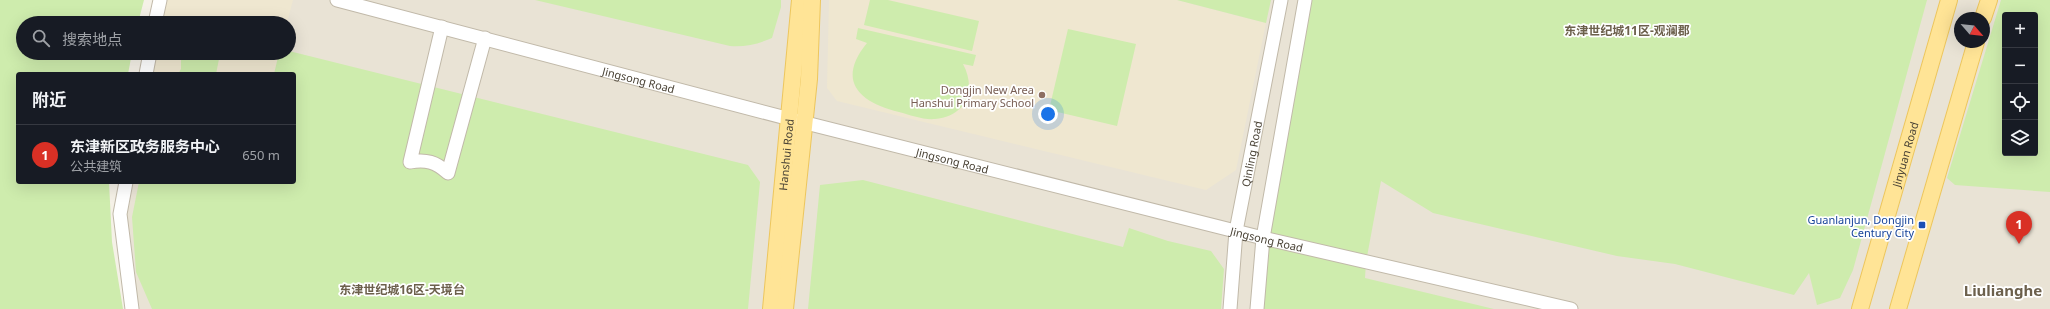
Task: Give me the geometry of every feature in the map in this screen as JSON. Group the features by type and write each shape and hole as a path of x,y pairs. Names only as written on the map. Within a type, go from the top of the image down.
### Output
{"main road":[{"name":"Hanshui Road","path":"785,309 797,120 800,0"},
{"name":"Hanshui Road","path":"771,309 797,120 809,79 812,0"},
{"name":"Jinyuan Road","path":"1860,309 1949,0"},
{"path":"1985,12 1989,0"},
{"path":"1898,309 1974,48"}],"street":[{"path":"157,16 160,0"},
{"name":"Jingsong Road","path":"337,0 797,120 1236,231 1571,309"},
{"name":"Qinling Road","path":"1230,309 1236,231 1281,0"},
{"path":"1257,309 1264,238 1305,0"},
{"path":"442,27 410,162 421,160 431,162 441,166 448,173 485,38"},
{"path":"146,72 149,60"},
{"path":"126,184 120,214 132,309"}],"shaded area":[{"path":"160,0 2050,0 2050,309 132,309 120,214 126,184 296,184 296,72 146,72 149,60 296,60 296,16 157,16"},
{"path":"160,0 293,0 289,16 157,16"},
{"name":"Dongjin New Area Hanshui Primary School","path":"829,0 1177,0 1266,23 1236,170 1206,190 837,101 827,88"},
{"path":"149,60 277,60 274,72 146,72"}],"green space":[{"path":"0,0 144,0 140,16 16,16 16,60 131,60 128,72 16,72 16,184 109,184 112,242 123,309 0,309"},
{"path":"535,0 781,0 781,7 772,38 752,45 730,46"},
{"path":"870,0 888,0 979,21 972,51 864,25"},
{"path":"1177,0 1271,0 1266,23"},
{"path":"1307,0 1927,0 1853,270 1840,298 1817,305 1809,273 1794,295 1675,264 1617,256 1433,213 1381,181 1366,262 1365,278 1494,309 1257,309"},
{"path":"2001,0 2050,0 2050,192 1955,185 1947,178 1986,48 1990,48 1990,36"},
{"path":"858,28 976,55 973,66 963,64 969,83 966,100 961,107 946,117 926,119 885,108 863,96 856,88 853,79 853,68 858,56 867,43 856,39"},
{"path":"1068,29 1136,44 1117,126 1049,110"},
{"path":"296,53 748,165 760,182 748,309 152,309 136,272 132,217 139,184 296,184 296,72 274,72 277,60 296,60"},
{"path":"181,60 219,60 216,72 179,72 181,69"},
{"path":"863,180 1123,247 1129,228 1168,241 1211,251 1224,269 1221,309 808,309 820,185"}],"place":[{"name":"Dongjin New Area Hanshui Primary School","path":"1042,95"},
{"name":"Guanlanjun, Dongjin Century City","path":"1922,225"},
{"name":"东津新区政务服务中心","path":"2019,244"}],"district":[{"name":"东津世纪城11区-观澜郡","path":"1627,30"},
{"name":"东津世纪城16区-天境台","path":"402,289"},
{"name":"Liulianghe","path":"2003,290"}]}
